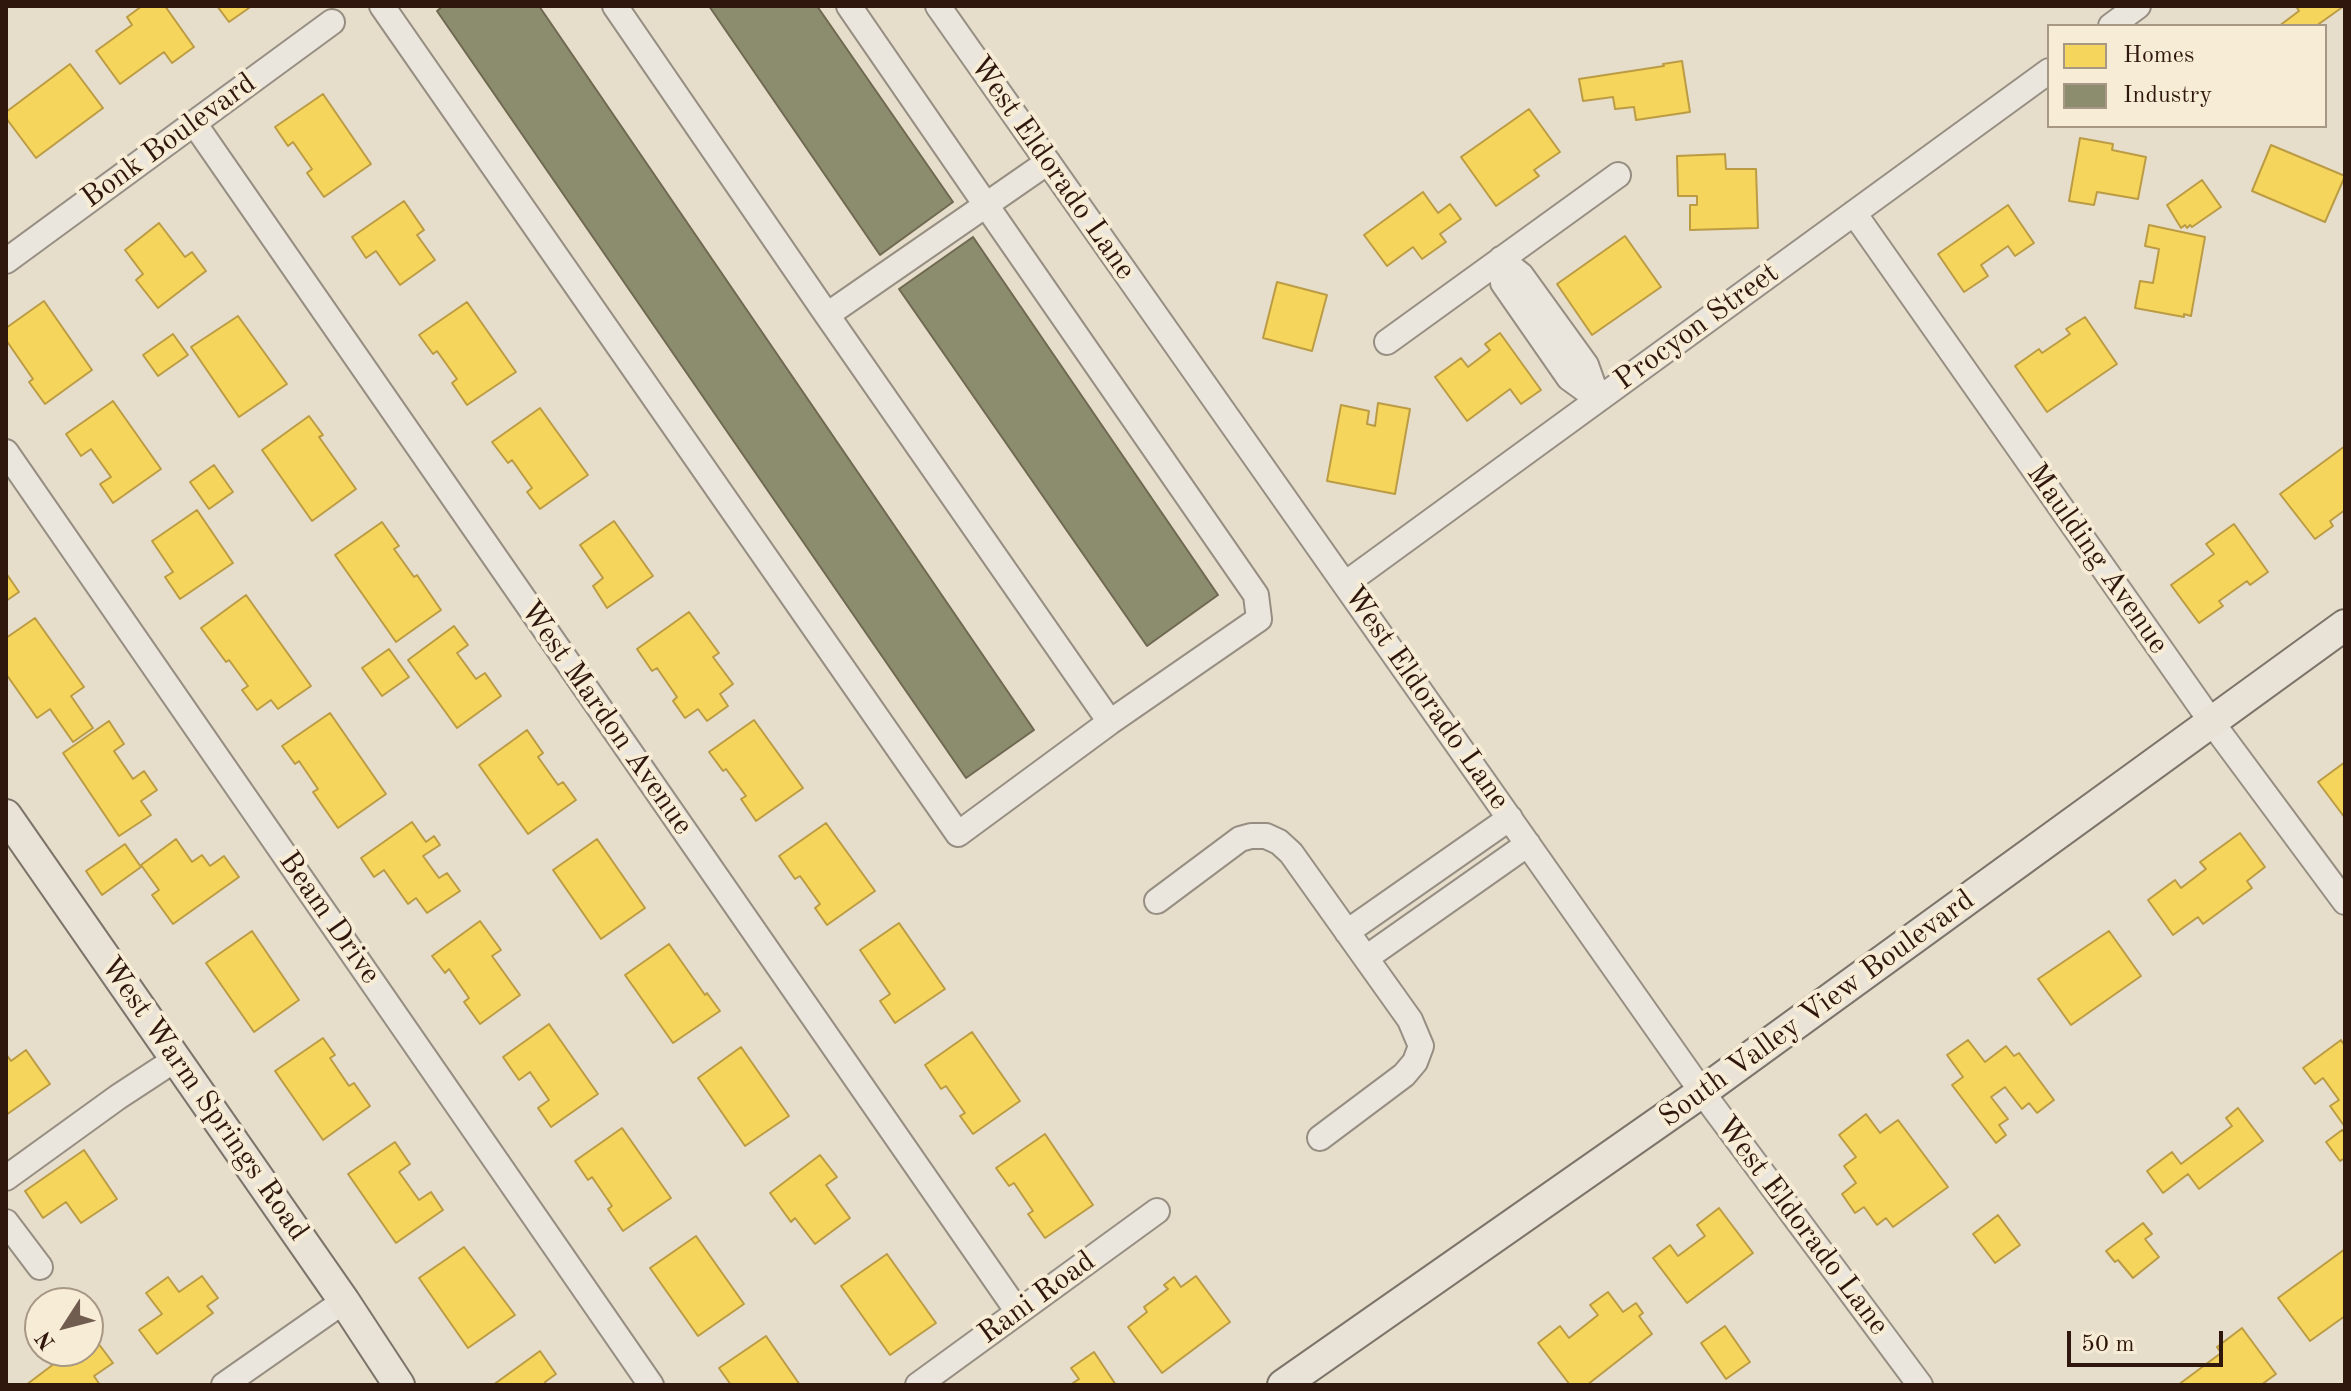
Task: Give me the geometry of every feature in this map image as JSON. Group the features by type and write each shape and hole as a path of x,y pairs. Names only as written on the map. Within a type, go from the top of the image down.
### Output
{"main road":[{"name":"South Valley View Boulevard","path":"1283,1385 1702,1092 2213,724 2345,625"},
{"name":"West Warm Springs Road","path":"6,815 344,1301 399,1385"}],"street":[{"path":"382,6 958,834 1110,722 1259,619 1256,595 849,6"},
{"path":"615,6 1110,722"},
{"name":"West Eldorado Lane","path":"938,6 1702,1092 1920,1385"},
{"path":"2114,24 2138,6"},
{"name":"Bonk Boulevard","path":"6,261 332,22"},
{"name":"Procyon Street","path":"1345,584 2047,72"},
{"name":"West Mardon Avenue","path":"194,123 1018,1312"},
{"path":"827,315 1048,162"},
{"path":"1387,342 1618,175"},
{"name":"Maulding Avenue","path":"1854,213 2213,724 2345,902"},
{"path":"1501,259 1503,283 1569,378 1598,399"},
{"name":"Beam Drive","path":"6,452 651,1385"},
{"path":"1347,932 1510,818"},
{"path":"1157,901 1240,839 1266,836 1279,842 1291,853 1410,1020 1421,1046 1415,1062 1404,1075 1320,1138"},
{"path":"1366,958 1528,844"},
{"path":"1419,881 1437,907"},
{"path":"6,1178 176,1059"},
{"name":"Rani Road","path":"918,1385 1157,1211"},
{"path":"6,1222 40,1267"},
{"path":"224,1385 344,1301"}],"building: Homes":[{"path":"142,6 165,6 194,47 172,63 164,52 120,84 96,51 132,25 127,17"},
{"path":"217,6 247,6 249,8 229,22"},
{"path":"2296,6 2344,6 2319,24 2282,24 2299,11"},
{"path":"1682,61 1690,112 1636,120 1634,107 1615,109 1613,97 1583,101 1579,79"},
{"path":"70,64 103,108 36,158 6,118 6,112"},
{"path":"323,94 371,164 324,197 307,173 312,169 293,142 288,146 275,127"},
{"path":"1529,109 1560,152 1534,170 1539,176 1496,206 1461,157"},
{"path":"2080,138 2113,144 2112,150 2146,157 2138,199 2097,192 2094,205 2069,201"},
{"path":"2271,145 2345,176 2325,222 2252,191"},
{"path":"1725,154 1726,169 1756,169 1758,228 1690,230 1690,205 1697,205 1697,196 1678,196 1677,156"},
{"path":"2202,180 2221,207 2192,227 2185,225 2181,228 2167,205"},
{"path":"1423,192 1438,213 1450,204 1461,219 1440,234 1446,242 1422,259 1413,247 1387,266 1364,235"},
{"path":"404,201 424,230 417,235 435,260 400,285 376,251 366,258 352,237"},
{"path":"2008,205 2034,243 2015,256 2008,246 1981,265 1988,276 1964,292 1938,254"},
{"path":"159,223 185,257 192,252 206,271 158,308 136,280 143,274 125,250"},
{"path":"2149,225 2205,237 2191,316 2135,308 2140,281 2153,283 2159,249 2145,246"},
{"path":"1625,236 1661,287 1592,335 1557,284"},
{"path":"1277,282 1327,295 1312,351 1263,338"},
{"path":"44,301 92,370 45,404 29,382 33,379 6,340 6,328"},
{"path":"467,302 516,372 467,405 452,383 457,379 437,351 433,354 419,335"},
{"path":"238,316 287,384 239,417 191,347"},
{"path":"2085,317 2117,364 2047,412 2015,366 2039,349 2042,353 2070,334 2066,329"},
{"path":"1500,333 1541,390 1521,404 1510,389 1467,421 1435,377 1461,358 1468,367 1490,350 1485,344"},
{"path":"173,334 188,355 158,376 143,355"},
{"path":"113,401 161,469 113,503 100,484 111,477 91,449 81,456 66,434"},
{"path":"1378,403 1410,409 1395,494 1327,481 1341,405 1369,411 1367,424 1375,426"},
{"path":"540,408 588,475 540,509 527,492 532,488 512,460 508,463 492,442"},
{"path":"309,416 323,435 319,437 356,489 312,521 262,450"},
{"path":"2345,446 2345,510 2330,521 2333,526 2315,539 2280,494"},
{"path":"214,465 233,492 209,509 190,482"},
{"path":"197,510 233,563 180,599 165,577 173,572 152,541"},
{"path":"614,521 653,576 607,608 593,586 603,578 580,545"},
{"path":"382,522 399,546 394,549 441,610 396,642 335,555"},
{"path":"2234,524 2268,572 2250,585 2247,581 2219,601 2223,606 2199,623 2171,585 2214,554 2206,544"},
{"path":"6,573 19,592 6,601"},
{"path":"246,595 311,686 278,709 271,700 257,710 242,690 248,686 201,628"},
{"path":"689,612 719,653 713,657 733,684 720,694 728,706 707,721 698,709 685,718 673,701 677,697 657,668 652,671 637,649"},
{"path":"35,618 84,687 71,696 93,728 73,742 50,709 37,718 6,674 6,638"},
{"path":"454,626 468,645 457,653 476,679 485,673 501,696 457,728 408,660"},
{"path":"389,649 409,677 382,696 362,668"},
{"path":"330,713 386,794 338,828 313,792 318,789 299,761 295,764 282,746"},
{"path":"754,720 803,788 756,821 741,799 746,796 709,752"},
{"path":"109,721 124,744 114,751 133,779 144,771 157,790 141,801 151,815 119,836 63,753"},
{"path":"527,730 543,753 538,757 558,785 563,782 576,800 528,834 479,765"},
{"path":"2345,762 2345,818 2318,782"},
{"path":"412,822 426,842 434,836 440,845 423,856 439,878 447,873 460,891 427,913 416,898 408,904 384,870 374,877 361,858"},
{"path":"826,823 875,891 827,925 815,908 820,904 800,876 795,879 779,856"},
{"path":"2240,833 2265,867 2247,881 2252,888 2203,924 2198,917 2173,935 2148,900 2175,880 2181,888 2206,869 2200,862"},
{"path":"176,839 192,862 202,855 210,866 224,856 239,877 173,924 152,895 159,890 141,865"},
{"path":"597,839 645,908 601,939 553,870"},
{"path":"125,844 141,867 102,895 86,871"},
{"path":"480,921 501,950 492,956 520,995 480,1024 464,1002 469,998 449,969 445,973 432,956"},
{"path":"899,923 945,989 895,1023 880,1001 890,994 860,950"},
{"path":"252,931 299,1000 254,1032 206,963"},
{"path":"2109,931 2141,976 2071,1025 2038,979"},
{"path":"669,944 720,1011 673,1043 625,975"},
{"path":"549,1024 598,1094 551,1127 538,1108 549,1100 530,1072 519,1080 503,1057"},
{"path":"972,1032 1020,1101 973,1134 960,1116 965,1113 946,1086 941,1089 925,1065"},
{"path":"323,1038 335,1055 330,1058 349,1086 354,1083 370,1106 323,1140 275,1071"},
{"path":"1968,1040 1985,1062 2006,1046 2014,1056 2019,1053 2054,1100 2037,1113 2029,1103 2022,1109 2005,1087 1991,1097 2008,1119 1999,1125 2006,1135 1996,1143 1952,1085 1963,1077 1947,1055"},
{"path":"2341,1040 2345,1046 2345,1127 2330,1106 2339,1100 2323,1078 2315,1084 2303,1068"},
{"path":"741,1047 789,1116 745,1146 698,1078"},
{"path":"26,1050 50,1084 6,1115 6,1054 11,1061"},
{"path":"2238,1108 2263,1141 2199,1189 2188,1174 2163,1193 2147,1171 2172,1152 2181,1164 2232,1126 2226,1118"},
{"path":"1866,1114 1880,1133 1898,1120 1948,1187 1893,1227 1886,1218 1877,1225 1864,1207 1855,1213 1842,1194 1856,1183 1844,1166 1856,1157 1839,1135"},
{"path":"622,1128 671,1198 623,1231 608,1209 612,1206 592,1177 588,1180 575,1161"},
{"path":"2342,1130 2345,1133 2345,1158 2340,1161 2326,1142"},
{"path":"1045,1134 1093,1205 1045,1238 1028,1214 1033,1211 1014,1183 1009,1186 996,1168"},
{"path":"395,1142 410,1164 399,1172 419,1200 431,1192 443,1210 396,1243 348,1174"},
{"path":"84,1150 117,1199 81,1223 66,1202 43,1218 25,1191"},
{"path":"820,1155 837,1177 826,1185 850,1218 815,1244 795,1218 791,1222 770,1193"},
{"path":"1719,1208 1753,1253 1687,1303 1653,1258 1670,1245 1678,1256 1705,1236 1697,1225"},
{"path":"1998,1215 2020,1245 1995,1263 1973,1234"},
{"path":"2143,1223 2152,1234 2145,1239 2159,1257 2133,1278 2106,1251"},
{"path":"696,1236 744,1304 698,1336 650,1268"},
{"path":"464,1247 515,1315 468,1348 419,1278"},
{"path":"2345,1249 2345,1316 2310,1341 2278,1298"},
{"path":"887,1254 936,1323 890,1355 841,1286"},
{"path":"202,1276 218,1298 207,1306 213,1313 157,1354 139,1330 162,1314 146,1293 168,1277 179,1292"},
{"path":"1196,1276 1230,1322 1162,1373 1128,1327 1147,1312 1144,1307 1168,1289 1164,1285 1174,1277 1181,1287"},
{"path":"1608,1292 1623,1312 1636,1303 1643,1313 1639,1316 1652,1334 1587,1385 1570,1385 1538,1343 1560,1326 1569,1338 1598,1315 1590,1305"},
{"path":"1725,1326 1750,1362 1726,1379 1701,1343"},
{"path":"2242,1328 2276,1374 2261,1385 2178,1385 2221,1353 2217,1347"},
{"path":"766,1336 800,1385 731,1385 719,1368"},
{"path":"104,1351 113,1363 94,1376 100,1385 26,1385 50,1367 104,1367"},
{"path":"540,1351 556,1374 545,1382 547,1385 493,1385"},
{"path":"1094,1352 1116,1385 1070,1385 1079,1379 1071,1368"}],"building: Industry":[{"path":"443,6 539,6 1034,730 966,778 437,11"},
{"path":"709,6 817,6 953,202 880,255"},
{"path":"973,237 1218,595 1147,646 899,289"}]}
